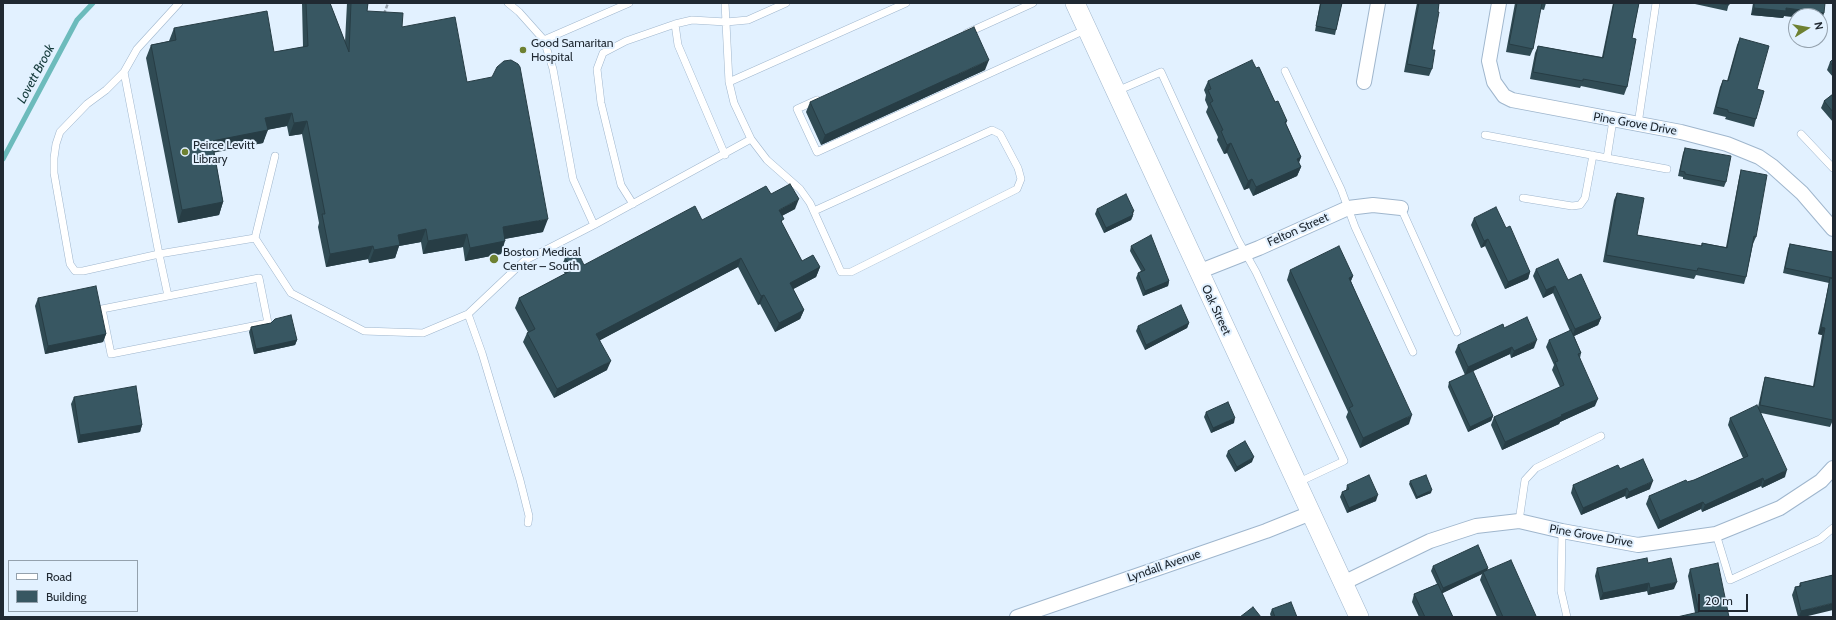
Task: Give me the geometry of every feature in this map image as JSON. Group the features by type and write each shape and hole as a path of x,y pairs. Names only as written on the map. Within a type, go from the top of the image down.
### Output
{"main road":[{"name":"Oak Street","path":"1075,3 1198,272 1359,617"}],"street":[{"path":"1364,82 1378,3"},
{"name":"Pine Grove Drive","path":"1499,3 1489,61 1490,73 1494,82 1504,96 1512,100 1692,134 1727,144 1759,158 1772,166 1802,193 1833,229"},
{"name":"Felton Street","path":"1198,272 1246,253 1348,208 1373,205 1401,208"},
{"name":"Pine Grove Drive","path":"1343,583 1430,541 1476,526 1519,521 1562,531 1638,544 1716,534 1780,508 1821,481 1833,468"},
{"name":"Lyndall Avenue","path":"1017,617 1266,531 1311,513"}],"lane":[{"path":"179,3 137,49 124,72 81,109 60,132 56,144 54,173 70,264 75,271 83,271 160,254 255,238"},
{"path":"508,3 519,12 544,40 553,69 573,179 594,225"},
{"path":"544,40 629,3"},
{"path":"725,3 729,82 734,103 751,139 767,160 800,189 814,212 841,272 851,272 1017,189 1021,179 1018,168 1000,134 992,130 814,212"},
{"path":"633,204 620,186 601,103 597,68 603,53 626,41 675,24 692,20 726,22 748,20 786,3"},
{"path":"729,82 906,3"},
{"path":"961,35 1033,3"},
{"path":"1638,124 1656,3"},
{"path":"675,24 678,45 725,155"},
{"path":"826,96 797,109 816,152 1087,29"},
{"path":"1285,71 1341,189 1348,208 1413,352"},
{"path":"124,72 168,296"},
{"path":"1116,92 1161,72 1246,253 1260,279 1344,461 1297,483"},
{"path":"1607,158 1613,120"},
{"path":"1801,134 1833,168"},
{"path":"1485,135 1667,169"},
{"path":"275,156 255,238 291,293 364,331 423,333 468,314 524,261 725,155 751,139"},
{"path":"1523,198 1572,206 1580,205 1585,198 1593,155"},
{"path":"1401,208 1457,332"},
{"path":"259,278 268,322 111,354 102,309 168,296 259,278"},
{"path":"468,314 482,353 511,450 529,516 528,523"},
{"path":"1519,521 1525,480 1536,468 1601,436"},
{"path":"1716,534 1730,580 1820,539 1833,528"},
{"path":"1562,531 1561,591 1567,617"}],"path":[{"path":"384,14 388,3"}],"building":[{"path":"306,3 330,3 349,52 351,3 368,3 367,11 403,13 402,27 455,17 467,82 492,77 497,67 504,61 511,60 518,64 520,67 548,219 503,227 505,241 470,248 467,234 428,241 426,229 398,235 400,245 374,250 373,246 330,254 322,214 325,214 307,121 294,123 292,113 265,118 268,130 212,141 223,202 182,210 151,45 176,40 174,28 267,11 274,52 308,46"},
{"path":"1321,3 1342,3 1336,30 1316,26"},
{"path":"1419,3 1439,3 1439,12 1432,50 1435,50 1432,69 1407,64"},
{"path":"1517,3 1542,3 1533,49 1509,44"},
{"path":"1614,3 1639,3 1632,38 1636,39 1627,87 1533,72 1538,46 1603,58"},
{"path":"1716,3 1729,3 1729,5"},
{"path":"1754,3 1825,3 1824,8 1786,8 1786,11 1754,8"},
{"path":"974,27 989,60 825,135 810,102"},
{"path":"1740,38 1769,46 1757,89 1764,91 1756,119 1728,112 1728,110 1716,107 1723,80 1728,81"},
{"path":"1833,59 1833,66 1830,62"},
{"path":"1252,60 1256,68 1259,67 1275,102 1278,101 1287,121 1285,122 1301,157 1297,159 1301,167 1256,187 1252,179 1248,181 1231,143 1227,145 1221,131 1223,130 1210,103 1213,101 1208,90 1211,89 1208,81"},
{"path":"1833,94 1833,112 1824,101"},
{"path":"1685,148 1731,156 1726,182 1685,174 1685,172 1680,171"},
{"path":"1741,170 1767,175 1756,237 1754,236 1746,277 1698,268 1697,271 1606,255 1617,193 1644,198 1637,235 1702,246 1702,243 1727,248"},
{"path":"790,184 799,199 779,210 784,219 781,221 802,261 813,255 820,267 790,283 804,310 779,323 764,295 761,296 741,258 596,334 611,361 557,389 527,333 535,329 519,298 572,270 565,258 577,251 584,265 695,206 702,220 766,186 771,194"},
{"path":"1126,194 1134,211 1132,212 1133,215 1106,228 1097,209"},
{"path":"1496,207 1506,228 1510,226 1530,272 1508,282 1488,239 1484,241 1474,218"},
{"path":"1151,235 1169,281 1145,291 1138,273 1145,270 1131,246"},
{"path":"1790,244 1833,252 1833,278 1785,268"},
{"path":"1339,246 1353,276 1349,278 1412,415 1363,438 1349,408 1353,406 1290,270"},
{"path":"1558,259 1568,280 1581,274 1601,318 1575,329 1555,286 1546,290 1536,269"},
{"path":"1830,278 1833,279 1833,420 1760,405 1765,377 1814,387 1825,328 1821,327"},
{"path":"96,286 106,334 48,346 38,298"},
{"path":"1181,305 1189,323 1146,345 1138,326"},
{"path":"291,315 297,340 256,349 251,327 271,323 275,319"},
{"path":"1527,317 1537,340 1514,351 1512,347 1468,367 1458,345 1503,324 1504,328"},
{"path":"1571,330 1581,353 1578,354 1598,399 1505,442 1494,417 1564,385 1555,362 1558,361 1549,340"},
{"path":"1473,371 1493,416 1470,427 1449,382"},
{"path":"136,386 142,425 80,435 74,397"},
{"path":"1228,402 1235,418 1213,428 1206,412"},
{"path":"1757,405 1787,470 1764,481 1763,478 1705,505 1703,502 1660,521 1649,496 1686,480 1687,482 1694,480 1748,456 1730,418"},
{"path":"1245,441 1254,457 1237,467 1228,451"},
{"path":"1643,459 1653,481 1629,492 1627,488 1583,508 1573,485 1618,465 1620,469"},
{"path":"1369,475 1378,495 1349,508 1342,492 1349,489 1347,485"},
{"path":"1426,475 1432,490 1417,497 1410,481"},
{"path":"1478,545 1488,568 1443,588 1433,566"},
{"path":"1647,558 1648,563 1671,558 1677,582 1650,588 1649,583 1603,593 1597,568"},
{"path":"1511,560 1536,616 1534,617 1503,617 1483,572"},
{"path":"1718,563 1729,617 1677,617 1699,612 1690,569"},
{"path":"1833,575 1833,603 1801,611 1795,587 1801,586 1800,583"},
{"path":"1438,584 1453,617 1425,617 1414,594"},
{"path":"1291,602 1297,617 1275,617 1272,609"},
{"path":"1253,607 1261,617 1240,617"}],"waterway":[{"name":"Lovett Brook","path":"3,159 77,20 93,3"}],"place":[{"name":"Good Samaritan Hospital","path":"523,50"},
{"name":"Peirce Levitt Library","path":"185,152"},
{"name":"Boston Medical Center – South","path":"494,259"}]}
